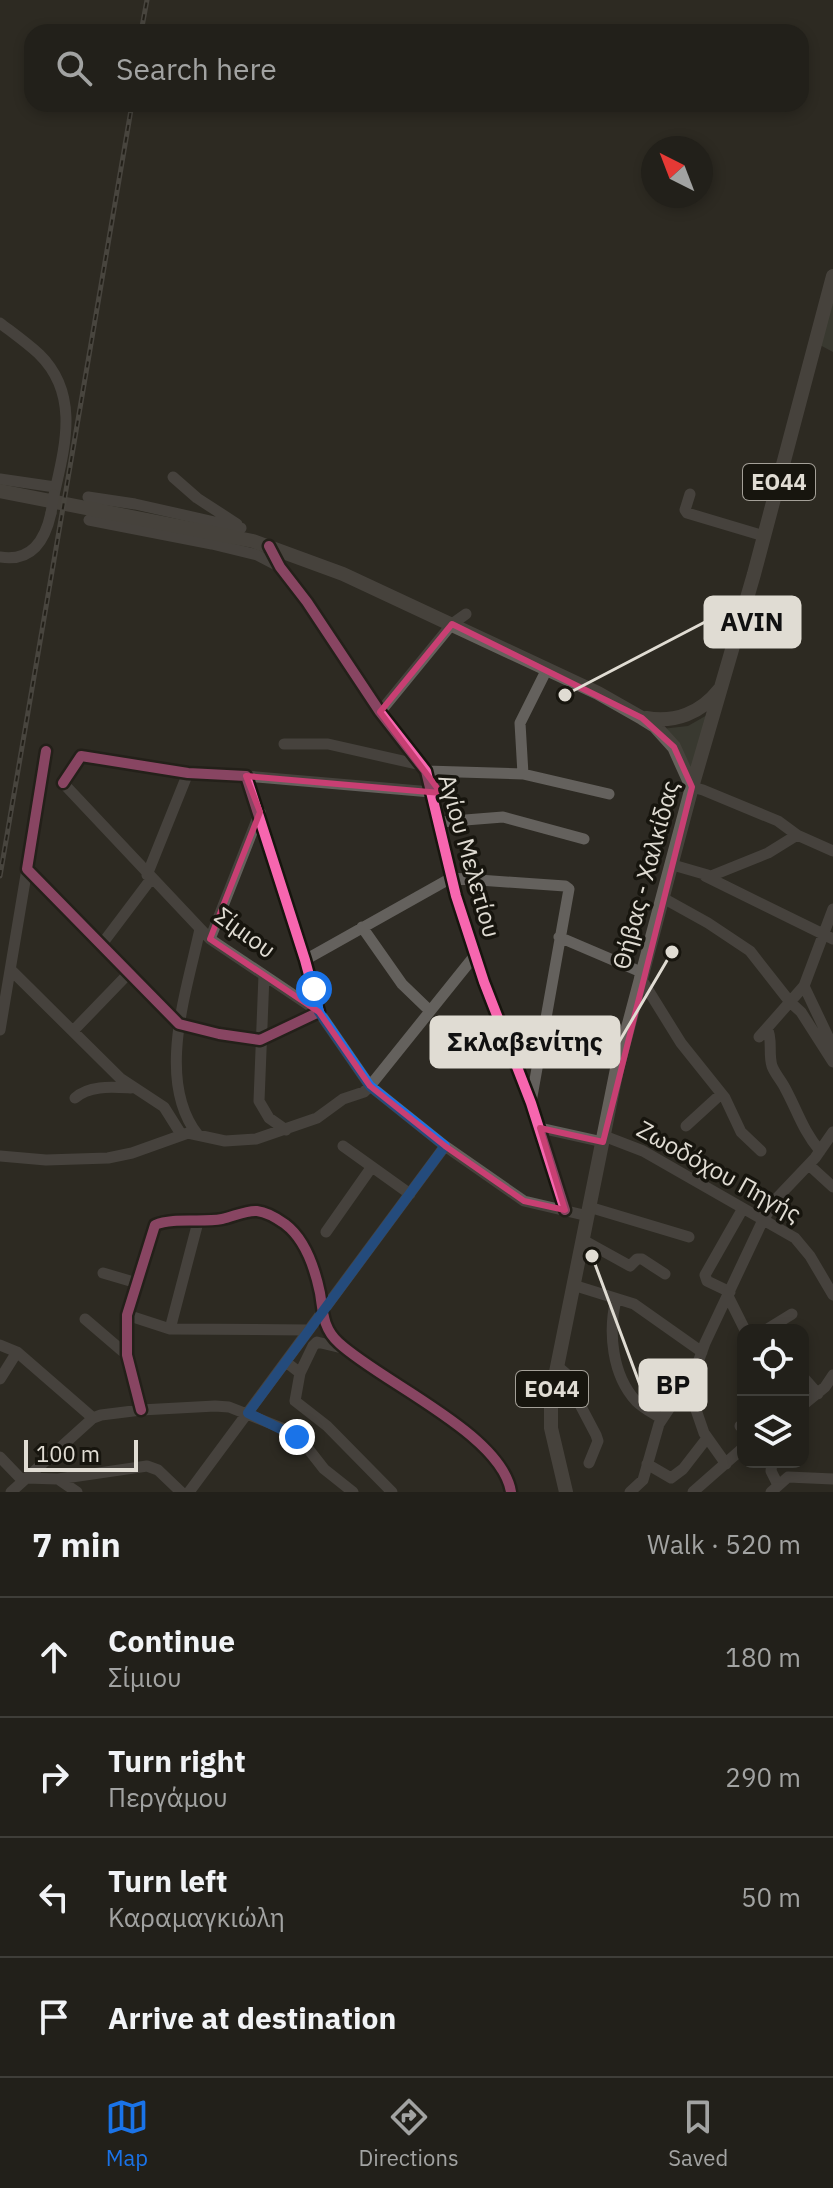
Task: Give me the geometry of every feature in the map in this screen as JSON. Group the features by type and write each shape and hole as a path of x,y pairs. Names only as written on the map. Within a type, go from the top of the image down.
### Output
{"main road":[{"name":"Θήβας - Χαλκίδας","path":"566,1492 554,1449 550,1414 617,1069 833,276"},
{"path":"0,491 253,541 343,574 547,669 642,718 674,747 692,787"},
{"path":"642,718 657,720 687,715 701,708 722,686"}],"street":[{"path":"0,323 41,357 65,395 66,431 45,532 34,548 15,559 0,557"},
{"path":"173,477 241,528 253,541"},
{"path":"0,479 54,491"},
{"path":"690,494 685,510 687,513 764,536"},
{"path":"88,497 135,504 241,528"},
{"path":"89,520 212,544 269,559 280,567"},
{"name":"Αγίου Μελετίου","path":"269,546 280,567 380,712 424,768 440,822 451,878 540,1128 565,1210"},
{"path":"380,712 452,624 466,614"},
{"path":"523,774 520,723 547,669"},
{"path":"284,744 328,744 424,768 523,774 609,794"},
{"path":"0,1030 46,751"},
{"path":"42,776 63,783 81,756 188,773 431,792"},
{"path":"102,944 149,877 188,773"},
{"path":"27,869 179,1024 260,1040 319,1012 260,812 246,776"},
{"name":"Σίμιου","path":"63,783 210,939 319,1012 370,1086 445,1146 524,1201 565,1210"},
{"path":"692,787 778,821 797,835 833,851"},
{"path":"210,939 260,812"},
{"path":"440,822 503,817 584,839"},
{"path":"705,876 729,870 768,853 797,835"},
{"path":"673,865 705,876 828,938"},
{"path":"305,960 451,878 565,886 570,893 559,937 538,1077 531,1103"},
{"path":"663,898 750,951 801,1012 833,1062"},
{"path":"820,1151 803,1127 773,1068 769,1054 771,1036 763,1032 804,986 828,938 833,909"},
{"path":"362,927 402,984 430,1011"},
{"path":"198,1135 186,1113 176,1056 179,1024 200,929"},
{"path":"559,937 641,974 681,1043 721,1094 741,1132 761,1151"},
{"path":"0,1156 46,1160 108,1158 132,1153 181,1134 225,1141 256,1139 317,1118 343,1099 364,1092 370,1086 476,954"},
{"path":"11,970 132,1088 164,1107 181,1134"},
{"path":"73,1031 129,973"},
{"path":"264,975 259,1101 269,1118 286,1130"},
{"path":"804,986 833,1047"},
{"path":"75,1098 96,1088 132,1088"},
{"path":"686,1126 721,1094"},
{"name":"Ζωοδόχου Πηγής","path":"540,1128 604,1139 643,1151 762,1222 783,1231 801,1245 833,1295"},
{"path":"630,1492 643,1480 662,1419 696,1368 762,1222 783,1190 809,1165 833,1132"},
{"path":"343,1146 410,1194"},
{"path":"189,1492 445,1146"},
{"path":"809,1165 833,1187"},
{"path":"326,1232 371,1168"},
{"path":"141,1410 127,1355 127,1315 155,1225 198,1222 255,1210 285,1224 307,1250 320,1293 321,1312 329,1332 347,1350 426,1402 481,1444 505,1473 511,1492"},
{"path":"565,1210 588,1212 689,1237"},
{"path":"742,1210 705,1275 707,1281 729,1294 742,1324"},
{"path":"170,1329 198,1222"},
{"path":"583,1240 630,1266 637,1259 642,1259 665,1274"},
{"path":"103,1273 137,1283"},
{"path":"573,1285 634,1304 702,1352"},
{"path":"616,1299 611,1326 612,1343 622,1376 633,1398 662,1419"},
{"path":"776,1324 792,1314"},
{"path":"127,1315 170,1329 308,1330"},
{"path":"85,1319 127,1355"},
{"path":"347,1350 317,1342 300,1373 295,1401 327,1426 392,1492"},
{"path":"0,1345 17,1352 93,1418"},
{"path":"0,1379 17,1352"},
{"path":"286,1362 300,1373"},
{"path":"557,1366 571,1378 576,1397 598,1441 589,1463"},
{"path":"809,1401 833,1375"},
{"path":"809,1384 818,1394"},
{"path":"681,1392 694,1404 707,1438 726,1464"},
{"path":"11,1492 93,1418 141,1410 215,1406 248,1413 297,1437 324,1469 353,1492"},
{"path":"647,1464 671,1478 683,1469 707,1438"},
{"path":"693,1492 737,1454"},
{"path":"0,1457 25,1480 58,1479 147,1466 158,1470 181,1492"},
{"path":"771,1468 775,1488 788,1477 833,1479"},
{"path":"58,1479 77,1492"}],"highlighted area":[{"path":"452,624 642,718 674,747 692,787 603,1142 540,1128 565,1210 524,1201 445,1146 370,1086 319,1012 210,939 260,812 246,776 441,793 380,712"}],"green space":[{"path":"833,302 833,352 820,345"},
{"path":"709,714 690,773 662,729 688,726"}],"railway":[{"path":"142,24 147,0"},
{"path":"0,876 131,112"}],"cycle path":[{"path":"269,546 280,567 380,712 426,771 456,896 484,982 531,1103 565,1210"},
{"path":"46,751 27,869 179,1024 260,1040 319,1012 246,776 188,773 81,756 63,783"},
{"path":"141,1410 127,1355 127,1315 155,1225 171,1221 214,1220 257,1211 285,1224 304,1246 315,1274 325,1320 334,1338 358,1358 464,1430 503,1471 511,1492"}],"place":[{"name":"AVIN","path":"565,695"},
{"name":"Σκλαβενίτης","path":"672,952"},
{"name":"BP","path":"592,1256"}],"route":[{"path":"297,1437 248,1413 445,1146 370,1086 319,1012 314,989"}]}
